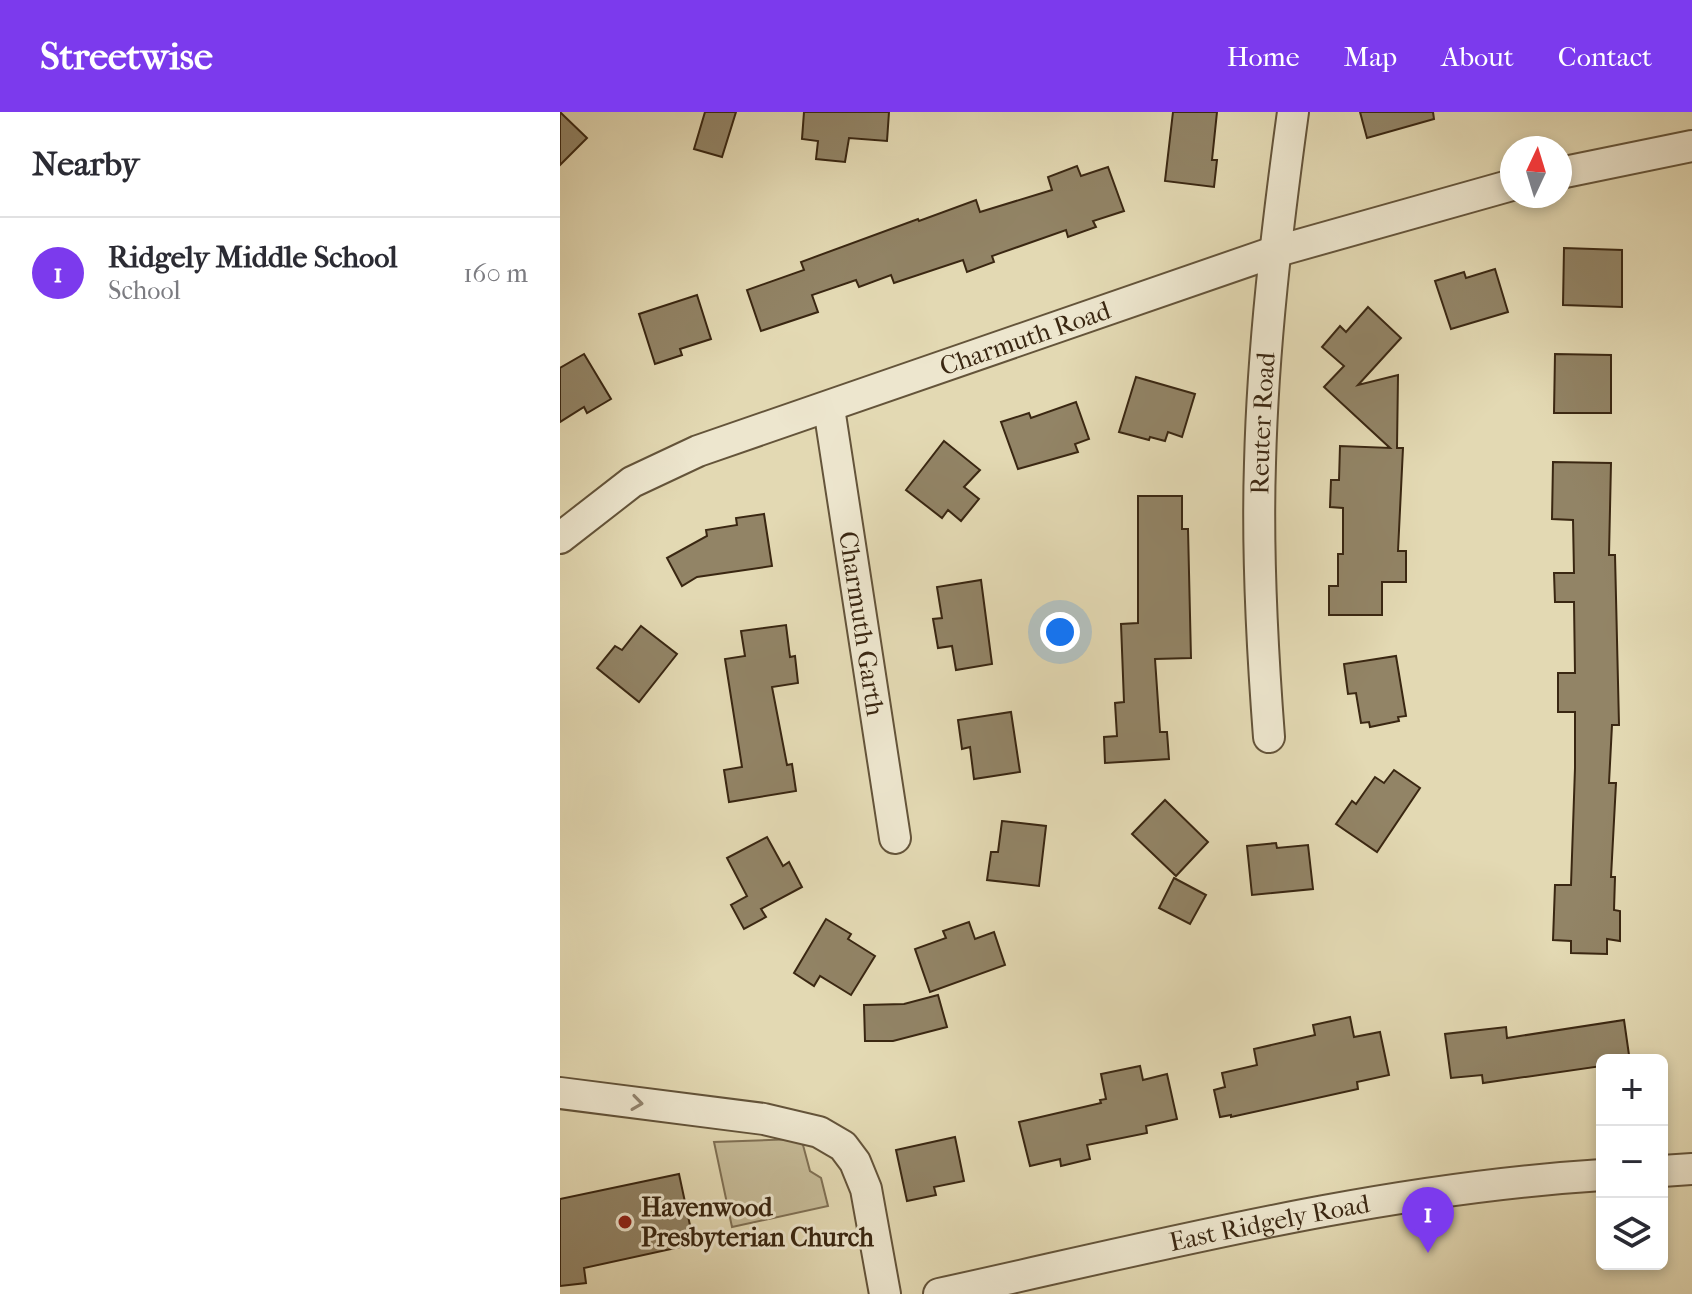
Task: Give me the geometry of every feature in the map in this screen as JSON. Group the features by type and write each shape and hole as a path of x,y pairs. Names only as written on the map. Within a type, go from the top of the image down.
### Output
{"street":[{"name":"Reuter Road","path":"1269,737 1262,636 1260,463 1274,252 1293,112"},
{"path":"1572,171 1692,146"},
{"name":"Charmuth Road","path":"560,538 632,482 698,451 1274,252 1500,188"},
{"name":"Charmuth Garth","path":"829,408 895,838"},
{"path":"560,1093 764,1119 819,1132 843,1146 855,1162 866,1189 885,1294"},
{"path":"1668,1171 1692,1169"},
{"name":"East Ridgely Road","path":"939,1294 1336,1208 1452,1190 1596,1176"}],"shaded area":[{"path":"796,1139 803,1145 810,1171 821,1178 828,1206 732,1227 714,1142"}],"building":[{"path":"560,112 587,138 560,165"},
{"path":"705,112 736,112 722,157 694,149"},
{"path":"804,112 889,112 887,141 849,138 845,162 816,159 818,141 802,139"},
{"path":"1173,112 1217,112 1212,160 1217,160 1214,187 1165,181"},
{"path":"1360,112 1433,112 1434,119 1367,138"},
{"path":"1077,166 1081,176 1108,167 1124,211 1093,221 1096,227 1068,237 1066,230 992,256 994,262 967,272 963,260 894,283 891,275 859,287 856,280 812,295 818,312 761,331 747,290 804,270 801,262 918,219 976,200 980,212 1052,190 1048,177"},
{"path":"1564,248 1622,250 1622,307 1563,305"},
{"path":"1495,269 1508,312 1451,329 1435,281 1464,272 1466,278"},
{"path":"697,295 711,339 680,349 682,355 655,364 639,314"},
{"path":"1368,307 1401,338 1358,385 1398,375 1397,448 1403,448 1398,551 1406,551 1406,582 1382,582 1382,615 1329,615 1329,586 1338,586 1338,554 1343,554 1343,508 1330,507 1331,480 1339,480 1340,446 1390,448 1324,387 1344,366 1322,347 1340,326 1346,332"},
{"path":"584,354 611,399 587,413 584,407 560,422 560,368"},
{"path":"1555,354 1611,355 1611,413 1554,413"},
{"path":"1136,377 1195,394 1182,437 1168,432 1165,441 1150,437 1149,440 1119,432"},
{"path":"1076,402 1089,439 1075,444 1078,452 1018,469 1001,422 1029,413 1031,418"},
{"path":"944,441 980,470 964,487 979,499 961,521 948,510 942,518 906,490"},
{"path":"1553,462 1611,463 1609,555 1615,555 1619,725 1612,725 1609,783 1616,783 1611,877 1615,877 1614,910 1620,911 1620,941 1607,939 1607,954 1571,953 1571,941 1553,940 1555,885 1571,885 1575,768 1575,712 1558,712 1558,673 1575,673 1574,602 1555,602 1554,573 1574,573 1573,520 1552,519"},
{"path":"1138,496 1182,496 1182,529 1188,529 1191,658 1155,659 1160,732 1167,732 1169,759 1105,763 1104,737 1117,736 1115,703 1124,702 1121,624 1138,623"},
{"path":"764,514 772,566 697,577 682,586 667,558 707,536 706,530 737,525 736,518"},
{"path":"981,580 992,664 956,670 952,646 938,648 933,619 942,618 937,587"},
{"path":"786,625 790,657 795,656 798,683 772,687 787,765 792,764 796,791 729,802 724,770 742,767 725,659 745,656 741,631"},
{"path":"641,626 677,654 639,702 597,668 615,646 622,650"},
{"path":"1396,656 1406,716 1398,717 1399,721 1370,727 1369,722 1361,723 1356,693 1348,694 1344,664"},
{"path":"1011,712 1020,772 974,779 970,747 962,749 958,720"},
{"path":"1394,770 1420,788 1377,852 1336,824 1352,801 1356,804 1375,777 1384,783"},
{"path":"1165,800 1208,842 1176,876 1132,834"},
{"path":"1002,821 1046,826 1039,886 987,880 991,852 998,852"},
{"path":"767,837 783,866 789,862 802,887 761,909 766,917 744,929 731,905 747,896 727,858"},
{"path":"1276,843 1277,848 1308,845 1313,889 1252,895 1247,846"},
{"path":"1174,878 1206,895 1190,924 1159,908"},
{"path":"826,919 851,934 848,939 875,956 851,995 820,976 814,986 794,973"},
{"path":"969,922 975,939 994,932 1005,965 930,992 915,949 946,938 943,931"},
{"path":"938,995 947,1027 893,1041 865,1041 864,1005 904,1004"},
{"path":"1350,1017 1354,1037 1380,1032 1389,1075 1357,1082 1358,1089 1220,1117 1214,1090 1225,1087 1222,1073 1257,1065 1254,1049 1315,1035 1313,1025"},
{"path":"1624,1020 1629,1054 1596,1054 1596,1067 1483,1083 1482,1075 1451,1078 1445,1034 1506,1027 1507,1038"},
{"path":"1140,1066 1143,1080 1167,1074 1177,1119 1146,1126 1147,1133 1087,1145 1090,1159 1061,1166 1060,1159 1030,1166 1019,1122 1101,1103 1100,1100 1106,1099 1101,1074"},
{"path":"955,1137 964,1181 934,1187 936,1195 907,1201 896,1150"},
{"name":"Havenwood Presbyterian Church","path":"679,1174 694,1244 584,1268 586,1283 560,1286 560,1199"}],"place":[{"name":"Havenwood Presbyterian Church","path":"625,1222"},
{"name":"Ridgely Middle School","path":"1428,1253"}]}
